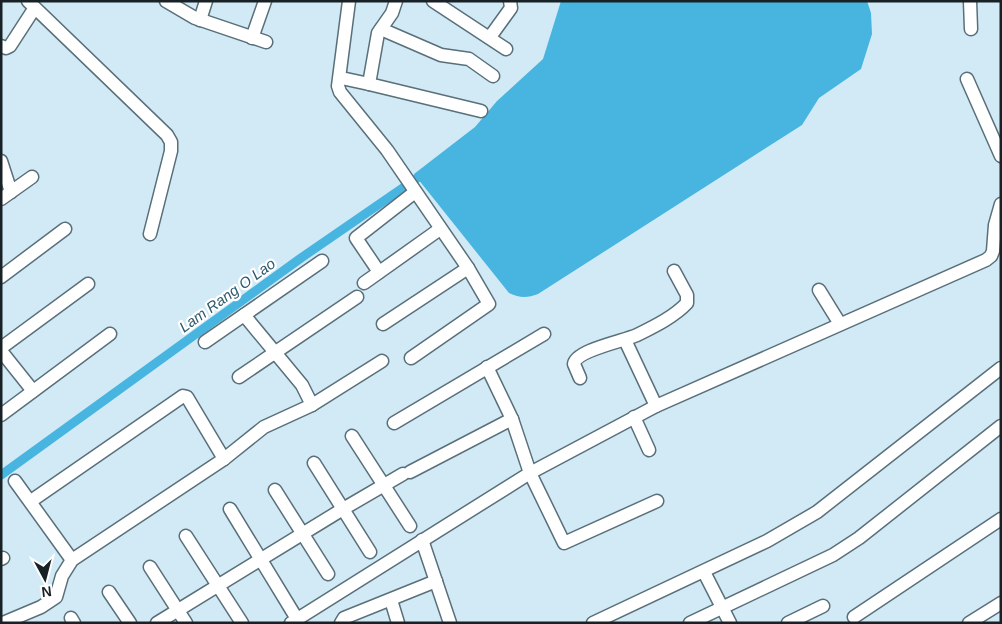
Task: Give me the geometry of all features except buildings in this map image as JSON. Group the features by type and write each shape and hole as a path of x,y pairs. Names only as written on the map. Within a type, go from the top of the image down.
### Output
{"street":[{"path":"166,1 200,20 266,42"},
{"path":"200,20 206,1"},
{"path":"252,38 265,1"},
{"path":"349,1 338,86 340,92 387,150 468,268 489,304 411,358"},
{"path":"369,84 378,33 392,13 396,1"},
{"path":"433,1 506,49"},
{"path":"490,37 511,8 510,1"},
{"path":"970,1 971,29"},
{"path":"1,46 6,48 10,46 31,5 167,135 171,142 171,152 150,234"},
{"path":"381,29 441,55 469,59 493,76"},
{"path":"346,79 481,111"},
{"path":"967,79 1001,156"},
{"path":"1,162 6,195 32,176"},
{"path":"379,272 356,238 415,192"},
{"path":"230,509 294,621 530,473 634,417 986,260 993,251 995,225 1001,204"},
{"path":"1,277 65,229"},
{"path":"364,283 440,229"},
{"path":"206,342 322,261"},
{"path":"383,324 468,268"},
{"path":"580,378 574,364 578,357 614,341 626,340 676,312 687,303 687,295 674,271"},
{"path":"33,391 1,349 88,284"},
{"path":"819,290 840,324"},
{"path":"239,377 357,297"},
{"path":"244,315 302,385 312,405"},
{"path":"1,415 110,334"},
{"path":"394,423 544,334"},
{"path":"626,340 656,406"},
{"path":"3,623 41,607 56,597 62,576 72,560 224,459 264,428 312,405 382,361"},
{"path":"487,368 512,419 530,473 564,543 657,501"},
{"path":"595,622 767,541 817,512 1001,368"},
{"path":"31,501 183,396 187,397 224,459"},
{"path":"634,417 649,450"},
{"path":"157,623 382,485 512,419"},
{"path":"690,623 833,555 859,538 1001,426"},
{"path":"352,436 410,526"},
{"path":"314,463 370,552"},
{"path":"15,481 72,560"},
{"path":"275,490 328,574"},
{"path":"854,617 1001,519"},
{"path":"186,536 242,623"},
{"path":"422,540 450,623"},
{"path":"150,567 186,623"},
{"path":"704,572 730,623"},
{"path":"341,623 344,618 436,581"},
{"path":"109,592 130,623"},
{"path":"391,600 398,623"},
{"path":"975,621 1001,604"},
{"path":"788,623 823,606"}],"water":[{"path":"561,1 867,1 871,13 872,34 861,69 819,98 802,125 538,294 520,297 509,293 414,174 475,127 497,101 543,59"}],"waterway":[{"name":"Lam Rang O Lao","path":"1,475 301,258 426,172"}]}
